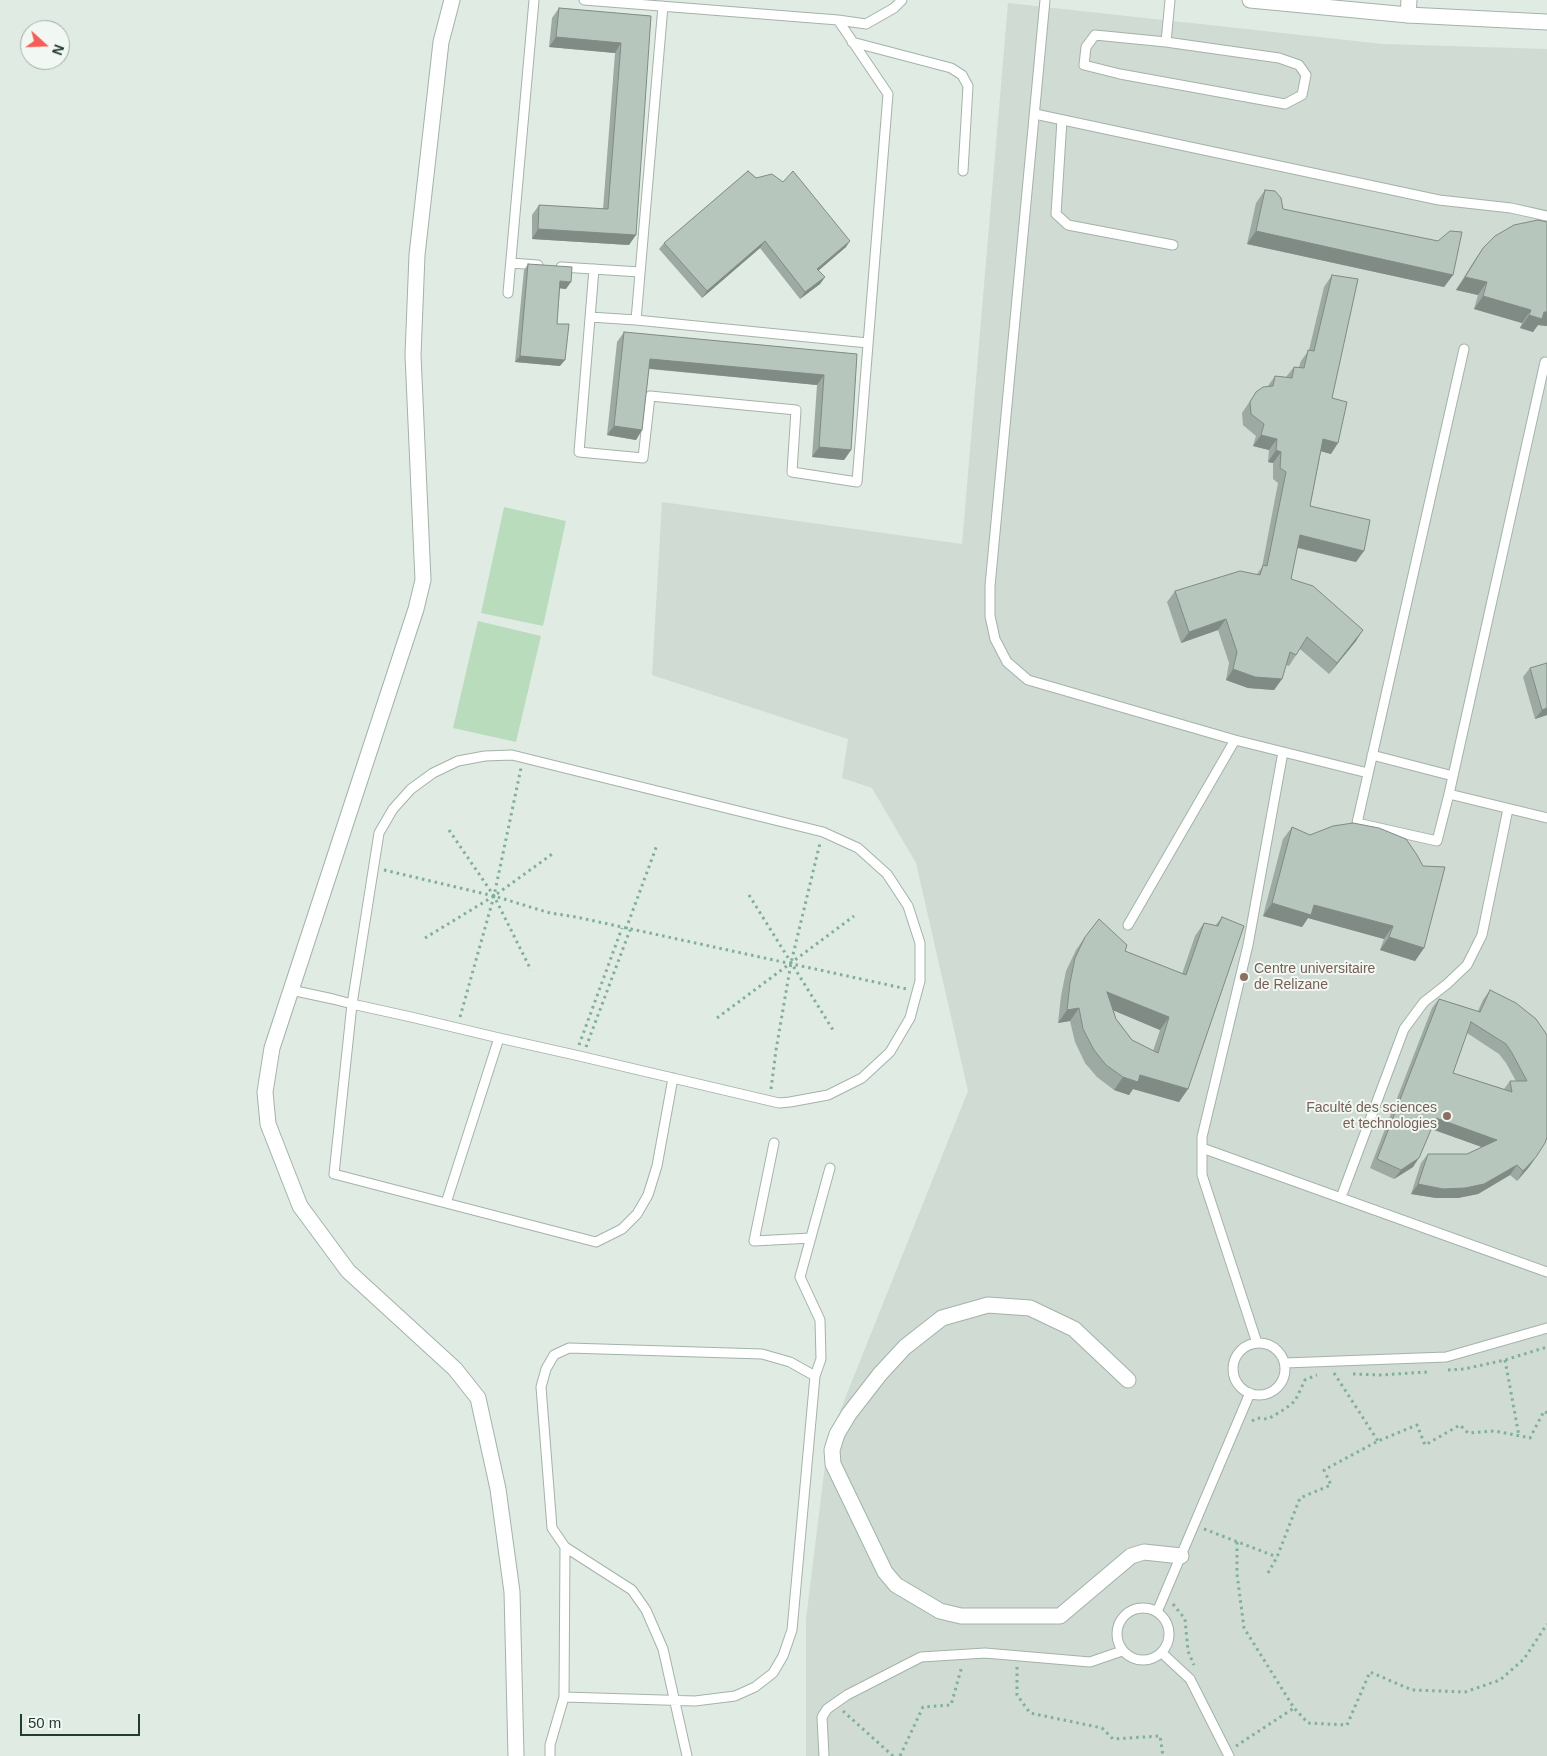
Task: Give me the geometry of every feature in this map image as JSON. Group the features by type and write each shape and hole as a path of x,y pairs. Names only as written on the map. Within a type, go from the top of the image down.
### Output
{"street":[{"path":"452,0 441,42 417,255 413,355 423,580 416,609 272,1048 265,1092 268,1124 300,1206 348,1271 455,1369 478,1398 498,1489 512,1592 516,1756"},
{"path":"1250,0 1408,7 1547,22"},
{"path":"1128,1380 1074,1329 1030,1308 988,1305 942,1318 905,1347 880,1374 849,1414 837,1434 832,1450 833,1464 885,1572 896,1585 940,1611 961,1616 1060,1616 1132,1556 1144,1552 1181,1556"}],"lane":[{"path":"508,293 534,0"},
{"path":"584,0 838,20 866,24 894,8 902,0"},
{"path":"1046,0 990,586 990,616 995,639 1008,662 1028,680 1235,740 1368,772"},
{"path":"1166,42 1170,0"},
{"path":"636,320 663,6"},
{"path":"594,269 579,452 643,458 650,396 796,410 792,472 857,482 888,94 838,20"},
{"path":"1095,36 1166,42 1279,58 1299,65 1306,76 1302,95 1285,104 1120,74 1084,64 1086,47 1095,36"},
{"path":"852,42 951,68 962,75 968,86 963,171"},
{"path":"1035,114 1439,200 1511,208 1547,216"},
{"path":"1062,120 1056,214 1068,225 1173,245"},
{"path":"511,263 640,272"},
{"path":"590,317 868,343"},
{"path":"1464,349 1357,822 1438,841 1545,362"},
{"path":"1128,925 1235,740"},
{"path":"1257,1343 1202,1175 1202,1137 1248,946 1283,752"},
{"path":"292,990 352,1004 457,1028 499,1038 579,1056 673,1078 770,1101 779,1103 828,1095 862,1078 890,1052 910,1018 920,981 920,943 908,906 887,874 858,848 823,832 512,755 485,756 458,761 433,773 411,789 393,809 380,833 352,1004 334,1174 596,1242 622,1229 637,1214 648,1195 657,1166 673,1078"},
{"path":"1372,755 1453,776"},
{"path":"1449,794 1547,818"},
{"path":"1343,1192 1404,1029 1424,1002 1467,965 1482,935 1508,808"},
{"path":"446,1203 499,1038"},
{"path":"774,1143 754,1241 810,1238"},
{"path":"1202,1148 1547,1272"},
{"path":"564,1697 696,1701 735,1696 755,1687 773,1673 783,1656 792,1630 815,1376 821,1359 820,1320 800,1277 830,1168"},
{"path":"1285,1363 1446,1357 1547,1328"},
{"path":"1257,1343 1269,1344 1282,1355 1286,1371 1278,1387 1262,1395 1245,1391 1234,1377 1233,1368 1234,1360 1238,1353 1245,1347 1257,1343"},
{"path":"687,1756 663,1649 646,1610 632,1590 566,1547 552,1528 540,1388 546,1369 554,1355 570,1348 762,1354 790,1362 815,1376"},
{"path":"1157,1612 1250,1393"},
{"path":"550,1756 550,1745 564,1697 566,1547"},
{"path":"1144,1608 1157,1612 1165,1620 1169,1636 1167,1645 1162,1653 1154,1658 1137,1660 1128,1657 1122,1651 1116,1634 1122,1618 1136,1609 1144,1608"},
{"path":"824,1756 822,1718 827,1710 847,1695 921,1656 985,1653 1090,1662 1122,1651"},
{"path":"1162,1653 1190,1679 1228,1754"}],"path":[{"path":"457,1028 494,896 524,758"},
{"path":"449,830 494,896 532,970"},
{"path":"770,1101 776,1050 791,963 823,832"},
{"path":"579,1056 628,929 657,845"},
{"path":"425,938 494,896 555,852"},
{"path":"374,867 494,896 550,913 791,963 917,992"},
{"path":"749,895 833,1030"},
{"path":"717,1018 854,916"},
{"path":"579,1056 622,928"},
{"path":"1445,1370 1464,1369 1505,1360 1547,1347"},
{"path":"1505,1360 1519,1436"},
{"path":"1328,1361 1378,1441"},
{"path":"1248,1424 1257,1418 1268,1419 1284,1409 1295,1401 1305,1380 1316,1375 1436,1371"},
{"path":"1268,1573 1300,1498 1331,1485 1324,1470 1378,1441 1417,1425 1425,1445 1460,1424 1468,1433 1495,1431 1530,1438 1544,1411 1547,1414"},
{"path":"1200,1538 1208,1520"},
{"path":"1194,1526 1276,1557"},
{"path":"1237,1542 1237,1574 1244,1628 1294,1708 1308,1723 1347,1725 1370,1672 1412,1690 1465,1692 1500,1680 1524,1659 1547,1624"},
{"path":"1175,1595 1172,1604 1184,1619 1188,1651 1197,1671"},
{"path":"900,1756 923,1707 951,1705 966,1654"},
{"path":"1019,1656 1016,1675 1017,1695 1030,1713 1102,1728 1113,1739 1160,1736 1163,1756"},
{"path":"834,1704 893,1756"},
{"path":"1228,1754 1238,1745 1294,1708"},
{"path":"1233,1737 1240,1750"}],"shaded area":[{"name":"Centre universitaire de Relizane","path":"1008,3 1383,44 1547,49 1547,1756 806,1756 806,1619 828,1441 968,1091 916,863 872,788 842,778 848,739 652,675 662,502 962,544"}],"green space":[{"path":"504,507 566,521 543,626 481,613"},
{"path":"478,621 541,636 516,742 453,728"}],"building":[{"path":"559,8 651,16 636,235 538,229 539,205 608,209 621,43 556,37"},
{"path":"748,171 756,178 772,174 783,182 793,171 850,241 817,269 825,277 805,292 765,241 707,291 664,243"},
{"path":"1265,190 1275,191 1281,198 1283,209 1438,241 1450,231 1462,232 1453,275 1256,231"},
{"path":"1538,220 1547,222 1547,312 1544,312 1542,319 1529,315 1531,310 1483,296 1487,282 1465,277 1483,248 1495,236 1514,225"},
{"path":"528,264 572,267 571,282 560,281 557,324 569,324 565,360 520,356"},
{"path":"1332,275 1358,279 1332,398 1347,402 1338,443 1323,439 1310,506 1370,520 1364,551 1300,535 1291,579 1313,586 1363,630 1337,663 1307,637 1296,655 1290,652 1282,679 1255,677 1233,669 1237,652 1226,619 1189,632 1175,591 1240,571 1260,575 1263,565 1267,566 1286,472 1280,468 1281,452 1276,450 1277,439 1261,435 1264,424 1251,414 1250,402 1256,392 1263,387 1273,386 1275,376 1292,378 1294,367 1304,368 1308,350 1314,351"},
{"path":"624,332 857,354 851,450 819,447 824,375 650,359 642,430 614,426"},
{"path":"1547,663 1547,708 1542,710 1530,668"},
{"path":"1353,823 1379,828 1406,839 1423,866 1445,867 1424,948 1389,937 1393,926 1314,905 1311,915 1272,903 1292,827 1310,835 1333,826"},
{"path":"1222,917 1244,926 1188,1089 1140,1075 1138,1082 1123,1077 1106,1065 1094,1050 1083,1029 1079,1008 1067,1010 1075,958 1085,937 1099,919 1127,945 1125,951 1186,975 1204,923 1218,926","holes":["1107,992 1169,1017 1158,1053 1132,1040 1116,1019"]},
{"path":"1490,990 1516,1003 1536,1019 1547,1035 1547,1137 1545,1143 1536,1157 1523,1171 1517,1165 1484,1184 1465,1188 1443,1189 1418,1184 1428,1154 1467,1154 1497,1140 1436,1118 1419,1158 1401,1170 1377,1159 1439,999 1480,1012","holes":["1471,1022 1506,1044 1527,1081 1510,1081 1512,1092 1453,1073"]}],"place":[{"name":"Centre universitaire de Relizane","path":"1244,977"},
{"name":"Faculté des sciences et technologies","path":"1447,1116"}]}
